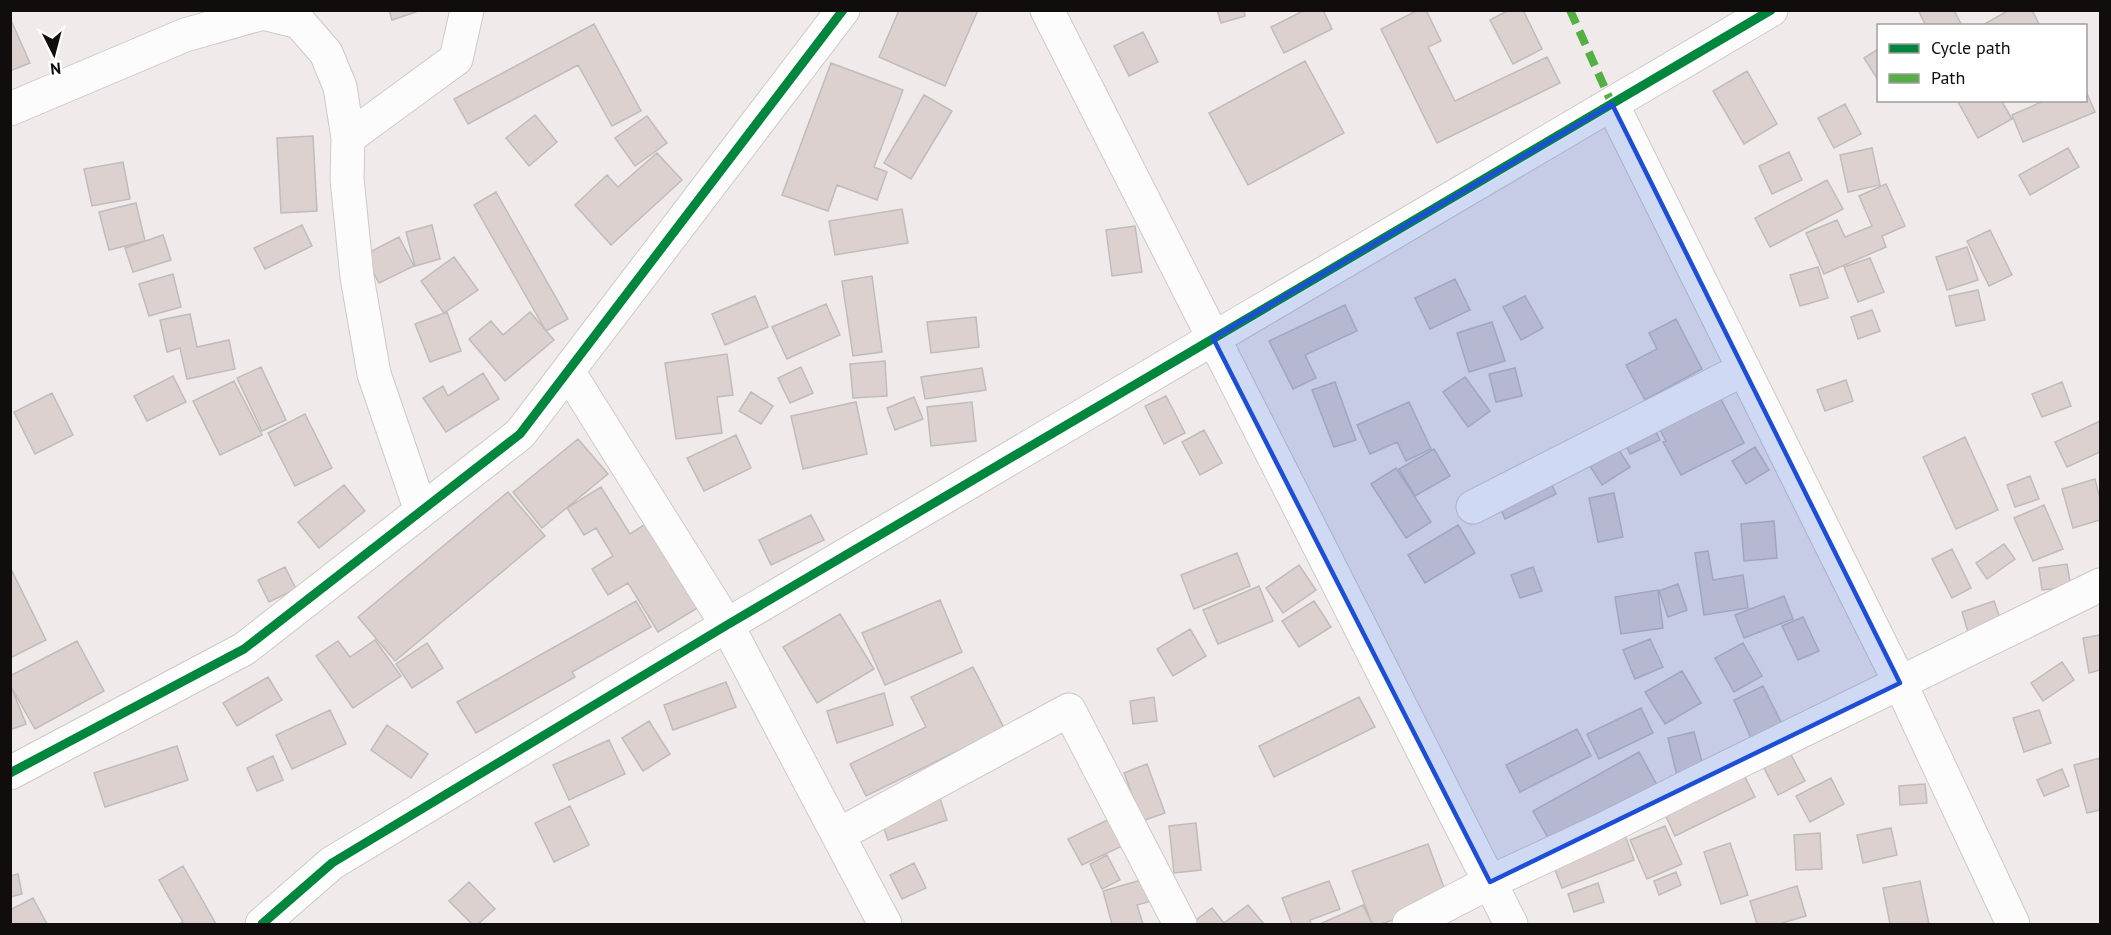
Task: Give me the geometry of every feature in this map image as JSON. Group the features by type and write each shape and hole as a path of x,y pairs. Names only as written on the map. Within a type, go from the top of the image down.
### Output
{"street":[{"path":"348,138 456,59 467,10"},
{"path":"10,773 244,649 520,434 843,10"},
{"path":"1047,10 1511,924"},
{"path":"262,924 332,863 727,626 1771,10"},
{"path":"10,109 184,35 263,14 299,22 326,54 340,87 348,138 346,179 354,255 374,374 421,511"},
{"path":"1612,104 1900,683 2013,924"},
{"path":"1473,507 1744,369"},
{"path":"568,371 727,626 885,924"},
{"path":"1409,924 1490,882 1602,830 2100,585"},
{"path":"838,835 1069,710 1180,924"}],"highlighted area":[{"path":"1612,104 1900,683 1490,882 1213,338"}],"building":[{"path":"389,10 416,10 416,12 392,20"},
{"path":"899,10 978,10 945,86 879,57"},
{"path":"1217,10 1244,10 1245,16 1221,23"},
{"path":"1305,10 1323,10 1332,29 1284,53 1271,27"},
{"path":"1418,10 1426,10 1441,41 1428,47 1455,101 1547,57 1560,83 1437,143 1381,29"},
{"path":"1509,10 1523,10 1542,49 1513,64 1490,20"},
{"path":"1918,10 1954,10 1961,24 1925,24"},
{"path":"2009,10 2032,10 2039,24 1984,24"},
{"path":"10,18 30,63 10,71"},
{"path":"594,24 641,111 612,126 578,65 468,124 454,99"},
{"path":"1143,32 1158,62 1129,76 1114,46"},
{"path":"1877,50 1877,78 1864,58"},
{"path":"1305,61 1344,133 1248,185 1209,113"},
{"path":"831,63 903,90 874,167 887,172 877,200 837,185 828,211 782,195"},
{"path":"1747,71 1777,124 1744,144 1713,91"},
{"path":"2087,93 2095,112 2023,142 2012,115 2041,102 2087,102"},
{"path":"924,95 952,111 911,179 884,163"},
{"path":"1958,102 2002,102 2012,119 1978,138"},
{"path":"1845,104 1861,134 1834,148 1818,118"},
{"path":"535,115 557,142 529,166 506,138"},
{"path":"647,116 667,143 635,166 615,138"},
{"path":"313,136 317,211 281,213 277,138"},
{"path":"1872,148 1880,185 1848,192 1840,155"},
{"path":"2068,148 2079,167 2030,195 2019,175"},
{"path":"1789,152 1802,180 1772,194 1759,166"},
{"path":"657,153 682,180 611,245 575,205 607,175 618,187"},
{"path":"123,162 130,199 92,206 84,169"},
{"path":"1827,180 1843,209 1770,247 1755,218"},
{"path":"1886,184 1905,226 1882,236 1886,247 1824,274 1806,233 1837,220 1845,237 1872,226 1859,196"},
{"path":"496,192 568,319 546,331 474,205"},
{"path":"136,203 145,241 109,250 99,212"},
{"path":"902,209 908,243 835,255 829,221"},
{"path":"302,225 312,246 265,269 254,248"},
{"path":"432,225 440,259 415,266 406,232"},
{"path":"1135,226 1142,272 1112,276 1106,230"},
{"path":"1990,230 2012,275 1989,286 1967,241"},
{"path":"163,235 171,260 133,272 125,248"},
{"path":"399,237 414,266 379,283 364,255"},
{"path":"1967,247 1978,280 1947,290 1936,257"},
{"path":"454,257 478,290 444,313 421,281"},
{"path":"1870,258 1884,292 1858,302 1844,267"},
{"path":"1818,267 1828,298 1800,306 1790,275"},
{"path":"173,274 181,307 149,316 139,284"},
{"path":"872,276 882,352 853,356 842,281"},
{"path":"1455,279 1470,310 1430,329 1415,298"},
{"path":"1978,290 1985,320 1956,326 1949,296"},
{"path":"755,296 768,327 725,345 712,314"},
{"path":"1525,296 1543,328 1521,340 1503,307"},
{"path":"826,304 840,335 787,359 772,327"},
{"path":"1345,305 1357,331 1305,355 1316,378 1293,389 1269,341"},
{"path":"1872,310 1880,331 1858,339 1851,317"},
{"path":"447,312 461,351 430,362 415,324"},
{"path":"530,312 554,340 505,381 469,339 491,321 503,335"},
{"path":"190,314 197,347 229,340 235,369 187,379 180,348 167,352 160,320"},
{"path":"976,317 979,347 931,353 927,322"},
{"path":"1676,319 1702,369 1645,400 1626,365 1657,349 1649,333"},
{"path":"1492,322 1505,361 1469,372 1457,333"},
{"path":"727,354 733,395 717,397 722,433 676,439 665,363"},
{"path":"885,361 887,396 853,398 850,364"},
{"path":"261,367 286,420 262,431 237,378"},
{"path":"801,367 813,393 790,403 778,378"},
{"path":"982,368 986,390 925,399 921,377"},
{"path":"1515,368 1522,396 1496,402 1489,374"},
{"path":"483,373 499,399 446,432 423,398 443,386 448,396"},
{"path":"173,376 186,402 147,421 134,396"},
{"path":"1465,377 1490,411 1468,427 1443,392"},
{"path":"1846,380 1853,401 1825,411 1817,390"},
{"path":"234,381 262,435 220,455 193,401"},
{"path":"1335,382 1356,440 1334,447 1312,390"},
{"path":"2062,382 2071,406 2042,417 2032,394"},
{"path":"1715,388 1744,443 1681,475 1663,442 1666,441 1655,420"},
{"path":"751,392 773,406 761,424 739,411"},
{"path":"52,393 73,435 35,454 14,412"},
{"path":"1166,396 1185,433 1164,444 1145,406"},
{"path":"914,397 923,419 895,430 887,408"},
{"path":"856,402 867,454 803,469 791,416"},
{"path":"972,402 976,441 931,446 927,407"},
{"path":"1409,402 1431,449 1406,461 1397,442 1370,454 1357,425"},
{"path":"305,414 332,468 295,486 268,433"},
{"path":"1650,418 1660,440 1630,454 1620,432"},
{"path":"2100,421 2100,452 2067,467 2055,442"},
{"path":"1204,430 1222,463 1200,475 1182,442"},
{"path":"736,435 751,468 704,491 687,458"},
{"path":"1965,437 1998,510 1956,529 1923,457"},
{"path":"1611,438 1630,467 1602,485 1583,455"},
{"path":"578,439 608,474 542,528 513,492"},
{"path":"1755,447 1769,470 1746,484 1732,461"},
{"path":"1434,449 1450,476 1415,496 1399,469"},
{"path":"1396,468 1431,522 1406,538 1371,484"},
{"path":"1546,472 1556,494 1505,519 1495,496"},
{"path":"2030,476 2039,499 2015,507 2007,485"},
{"path":"2095,479 2100,499 2100,520 2073,528 2062,489"},
{"path":"344,485 365,511 319,548 298,522"},
{"path":"601,487 630,534 647,523 699,607 658,632 628,583 608,595 592,569 613,556 596,528 584,535 567,508"},
{"path":"508,492 545,536 395,661 358,617"},
{"path":"1614,493 1623,537 1598,542 1589,498"},
{"path":"2044,505 2063,549 2033,561 2014,518"},
{"path":"811,515 824,540 771,565 759,540"},
{"path":"1774,521 1777,558 1744,561 1741,524"},
{"path":"1458,525 1475,553 1425,583 1408,555"},
{"path":"2004,544 2015,559 1987,579 1976,563"},
{"path":"1952,549 1971,588 1952,598 1932,559"},
{"path":"1708,551 1713,580 1743,575 1748,608 1704,615 1695,553"},
{"path":"1237,553 1250,586 1194,609 1181,575"},
{"path":"2067,564 2071,587 2042,590 2039,568"},
{"path":"1299,565 1316,590 1283,613 1266,588"},
{"path":"10,567 46,640 10,658"},
{"path":"285,567 296,589 269,602 258,580"},
{"path":"1533,567 1542,591 1520,598 1511,575"},
{"path":"1678,584 1687,610 1668,617 1659,591"},
{"path":"1259,586 1273,621 1218,644 1203,610"},
{"path":"1658,590 1663,628 1621,634 1615,597"},
{"path":"1784,596 1793,619 1744,638 1735,615"},
{"path":"940,600 962,652 885,685 862,633"},
{"path":"636,601 651,627 572,672 575,677 476,733 457,702"},
{"path":"1314,601 1331,627 1299,647 1282,621"},
{"path":"1994,601 2001,621 1968,632 1962,612"},
{"path":"840,614 874,669 817,703 783,647"},
{"path":"1803,617 1819,651 1798,660 1782,626"},
{"path":"1190,629 1206,656 1173,676 1157,649"},
{"path":"2100,635 2100,670 2089,673 2083,638"},
{"path":"1650,639 1663,667 1635,679 1623,650"},
{"path":"375,640 401,676 353,708 316,656 338,641 350,657"},
{"path":"77,641 104,691 35,729 10,685 10,676"},
{"path":"427,643 443,668 412,688 396,664"},
{"path":"1743,643 1762,676 1734,692 1715,658"},
{"path":"2062,662 2074,680 2043,701 2031,683"},
{"path":"973,667 1004,728 866,796 850,764 926,727 911,697"},
{"path":"1682,671 1701,703 1665,724 1645,692"},
{"path":"268,677 282,700 237,726 223,703"},
{"path":"726,682 736,707 673,730 664,705"},
{"path":"1763,686 1783,726 1752,740 1734,700"},
{"path":"12,689 26,724 10,730 10,690"},
{"path":"884,693 893,725 837,743 827,711"},
{"path":"1154,697 1157,721 1133,724 1130,701"},
{"path":"1359,697 1375,727 1274,777 1259,746"},
{"path":"1641,708 1653,733 1599,759 1587,734"},
{"path":"330,710 346,744 292,769 276,735"},
{"path":"2039,710 2051,743 2024,752 2013,718"},
{"path":"649,721 670,754 643,771 622,738"},
{"path":"387,725 428,754 411,778 371,750"},
{"path":"1577,729 1591,756 1520,792 1506,765"},
{"path":"1694,732 1704,769 1677,776 1668,738"},
{"path":"609,740 625,774 569,800 553,765"},
{"path":"177,746 188,780 105,807 94,773"},
{"path":"1789,751 1805,781 1778,795 1763,766"},
{"path":"1639,752 1658,787 1552,845 1533,811"},
{"path":"273,756 283,780 257,791 247,768"},
{"path":"2100,758 2100,810 2087,813 2074,765"},
{"path":"1147,764 1165,813 1142,821 1124,773"},
{"path":"2062,769 2069,786 2044,796 2037,780"},
{"path":"1742,771 1755,797 1675,836 1663,810"},
{"path":"1831,778 1844,804 1810,822 1796,796"},
{"path":"1925,784 1927,803 1900,805 1899,786"},
{"path":"937,789 947,820 888,840 877,809"},
{"path":"570,806 589,845 554,862 535,823"},
{"path":"1124,812 1137,839 1082,865 1068,839"},
{"path":"1196,823 1201,870 1174,873 1169,826"},
{"path":"1665,826 1682,864 1647,879 1630,840"},
{"path":"1891,828 1897,855 1863,863 1857,835"},
{"path":"1820,833 1822,869 1796,870 1794,835"},
{"path":"1625,835 1634,860 1562,888 1552,862"},
{"path":"1730,843 1748,895 1721,904 1704,852"},
{"path":"1428,844 1449,901 1381,924 1372,924 1352,871"},
{"path":"1107,855 1120,880 1102,889 1090,864"},
{"path":"914,863 926,888 902,899 890,875"},
{"path":"183,866 216,924 179,924 183,922 159,880"},
{"path":"1676,872 1681,885 1659,895 1654,881"},
{"path":"18,874 22,894 10,897 10,876"},
{"path":"1148,878 1155,900 1137,905 1143,924 1112,924 1103,891"},
{"path":"1329,881 1340,909 1310,920 1311,924 1292,924 1282,898"},
{"path":"1920,881 1929,924 1890,924 1883,888"},
{"path":"469,882 495,909 478,924 472,924 449,901"},
{"path":"1598,883 1604,902 1574,912 1568,894"},
{"path":"1797,886 1806,916 1779,924 1757,924 1750,901"},
{"path":"33,898 47,924 10,924 10,910"},
{"path":"1248,905 1264,924 1195,924 1193,922 1212,908 1224,923"},
{"path":"1363,905 1372,924 1322,924 1322,923"}],"marked path":[{"path":"1570,10 1612,104"}],"cycle path":[{"path":"10,773 244,649 520,434 843,10"},
{"path":"262,924 332,863 727,625 1771,10"}]}
